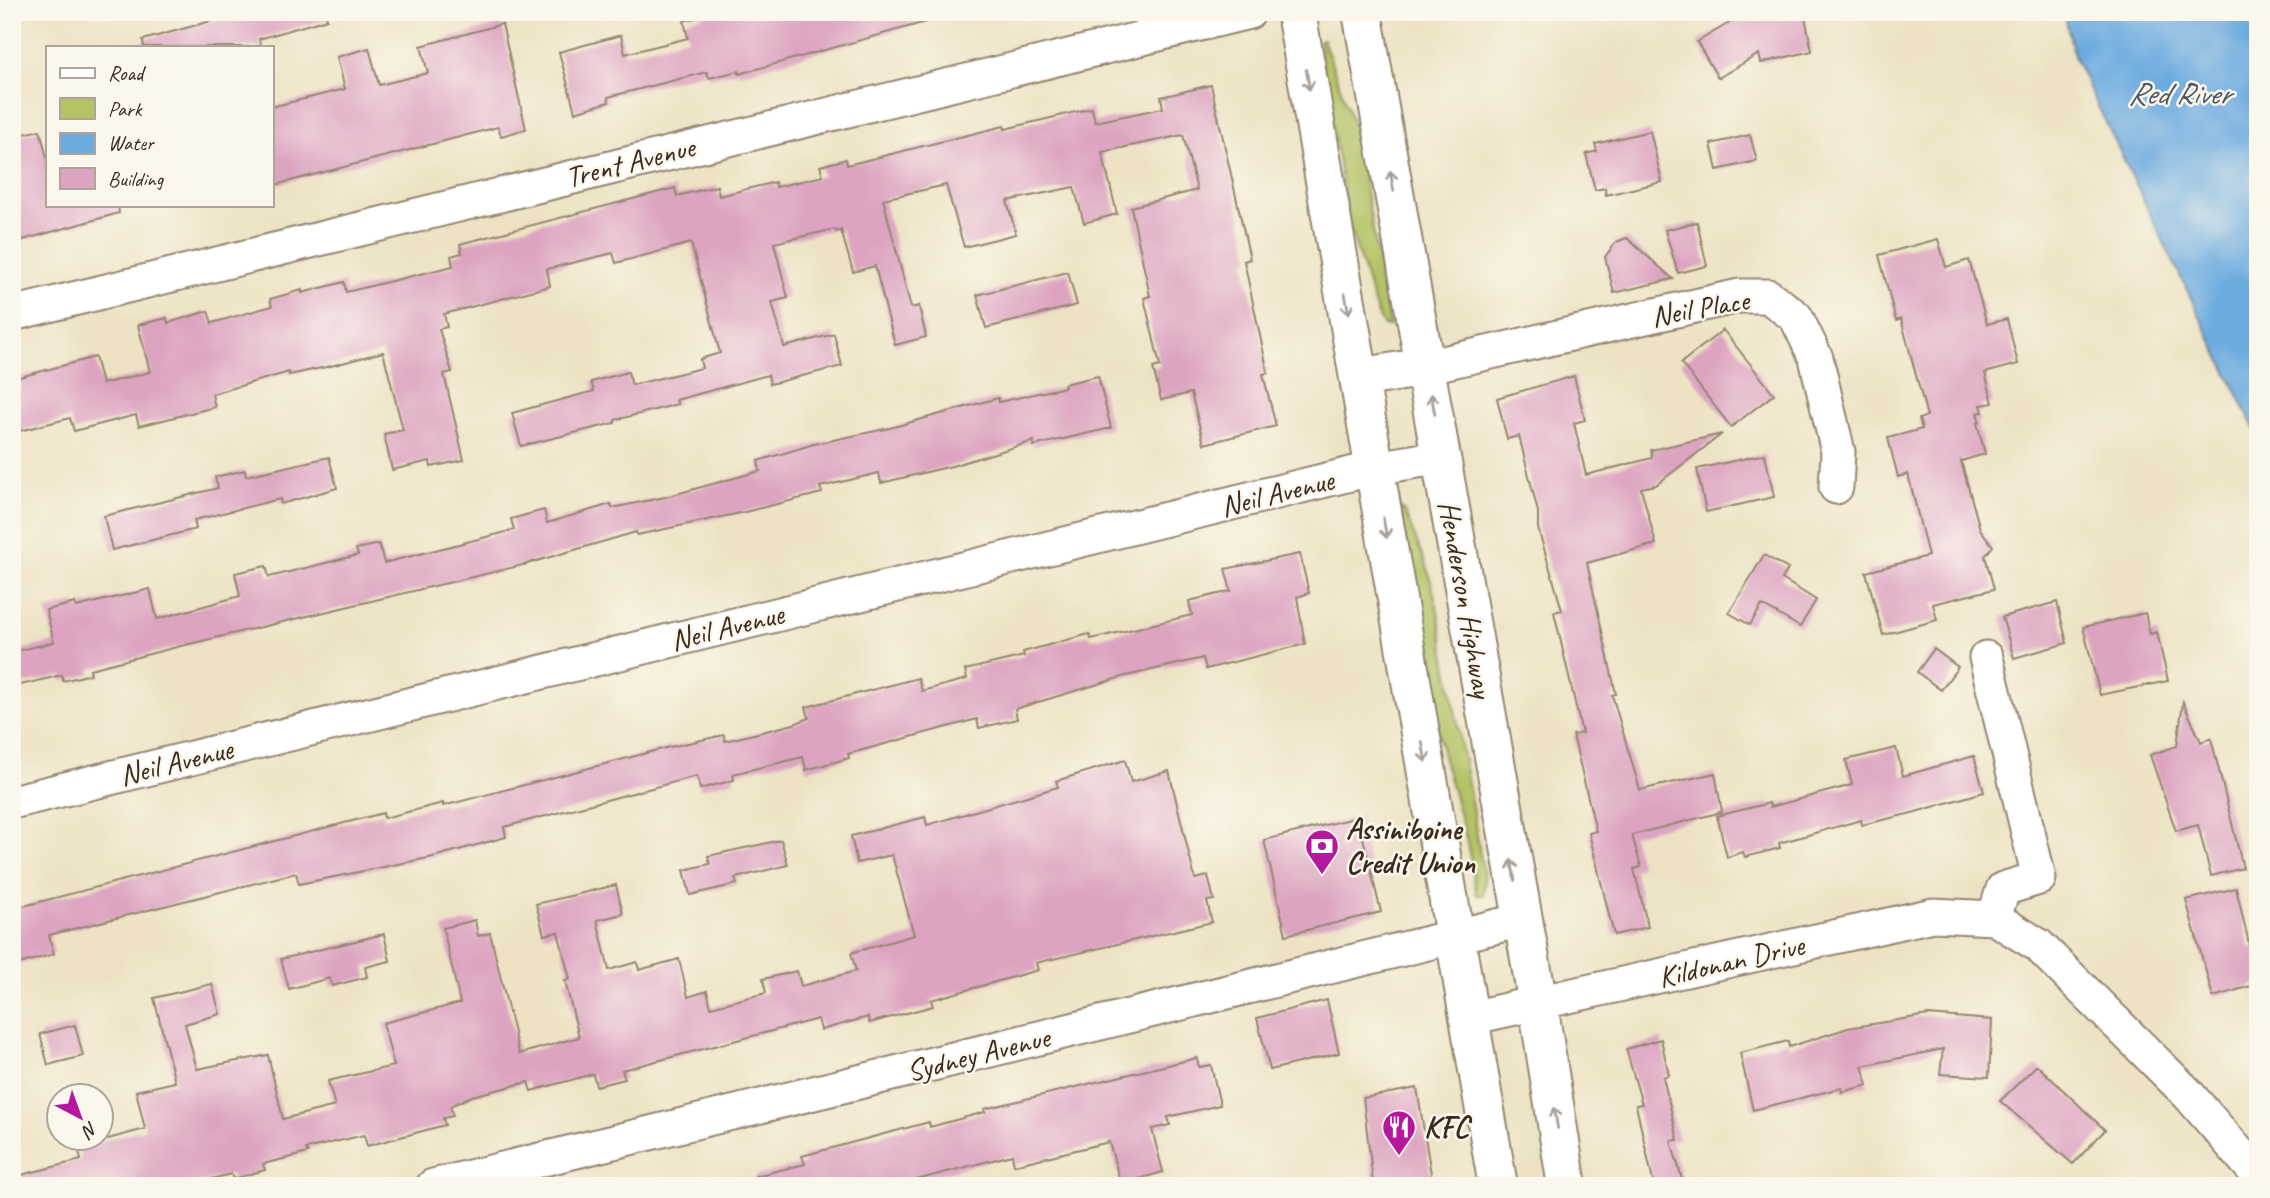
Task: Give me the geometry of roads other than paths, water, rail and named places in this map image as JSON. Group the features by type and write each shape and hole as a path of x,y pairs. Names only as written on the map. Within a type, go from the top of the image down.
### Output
{"main road":[{"path":"1296,12 1498,1186"},
{"name":"Henderson Highway","path":"1362,12 1538,1004 1567,1186"},
{"path":"1359,379 1425,367"}],"street":[{"name":"Trent Avenue","path":"12,314 1249,12"},
{"name":"Neil Place","path":"1425,367 1739,296 1768,296 1796,317 1816,358 1839,453 1836,487"},
{"name":"Neil Avenue","path":"12,802 1375,468 1442,457"},
{"path":"1986,658 2039,877 2003,889 1994,918"},
{"name":"Kildonan Drive","path":"1470,1018 1933,915 1994,918 2038,945 2188,1094 2258,1175"},
{"name":"Sydney Avenue","path":"433,1186 1522,920"}],"water":[{"name":"Red River","path":"2064,12 2258,12 2258,436 2075,59"}],"place":[{"name":"Assiniboine Credit Union","path":"1322,876"},
{"name":"KFC","path":"1399,1157"}]}
